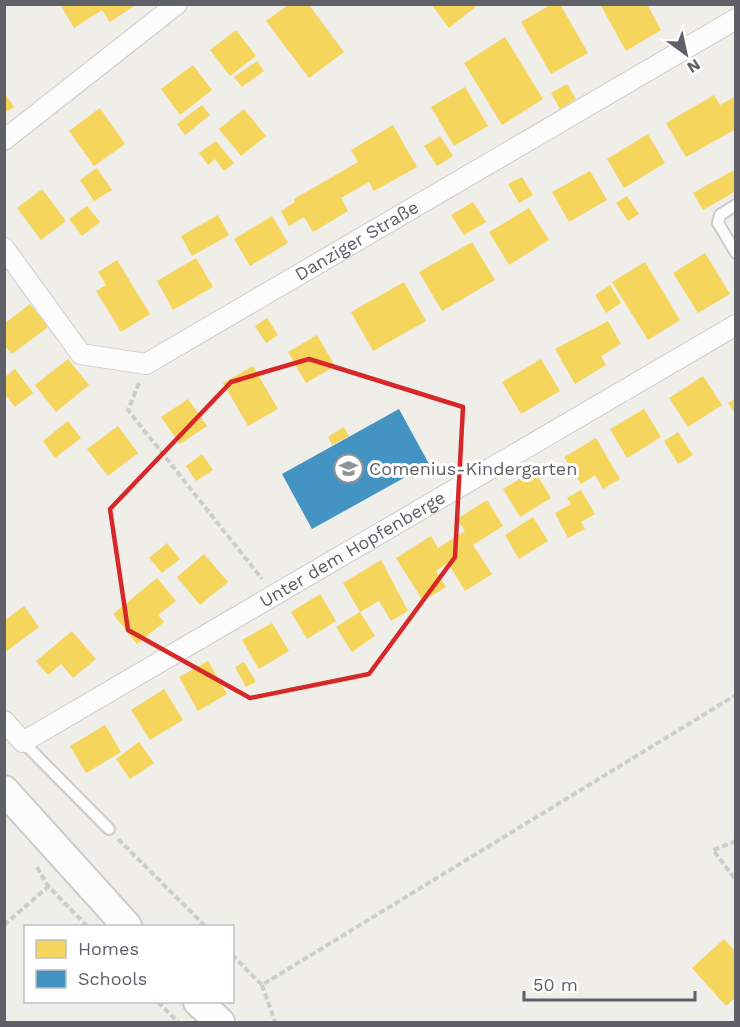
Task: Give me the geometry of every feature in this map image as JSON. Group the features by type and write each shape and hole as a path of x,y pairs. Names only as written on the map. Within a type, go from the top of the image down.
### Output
{"main road":[{"path":"4,790 125,925"},
{"path":"199,1003 220,1023"}],"street":[{"path":"4,140 177,4"},
{"name":"Danziger Straße","path":"146,364 735,19"},
{"path":"4,248 81,354 146,364"},
{"name":"Unter dem Hopfenberge","path":"23,742 735,325"},
{"path":"4,722 23,742"}],"lane":[{"path":"735,205 720,215 718,223 735,253"},
{"path":"23,742 110,830"}],"path":[{"path":"146,364 128,410 274,594"},
{"path":"262,984 735,695"},
{"path":"110,830 203,925"},
{"path":"735,841 714,850 735,880"},
{"path":"4,925 48,886 85,925"},
{"path":"234,957 262,984 275,1023"},
{"path":"159,1003 178,1023"}],"highlighted area":[{"path":"309,359 463,407 455,557 369,674 250,698 128,630 110,509 231,382"}],"building: Homes":[{"path":"60,4 137,4 110,22 102,10 74,28"},
{"path":"431,4 479,4 449,28"},
{"path":"552,4 560,4 588,53 551,74 521,22"},
{"path":"600,4 647,4 661,30 626,51"},
{"path":"288,5 309,5 344,52 309,78 266,21"},
{"path":"236,30 256,56 230,76 210,50"},
{"path":"505,37 543,99 502,125 464,63"},
{"path":"257,61 264,71 242,87 234,77"},
{"path":"193,65 212,90 180,115 161,89"},
{"path":"567,84 576,99 560,109 551,93"},
{"path":"465,87 488,126 454,146 431,107"},
{"path":"4,92 14,107 4,113"},
{"path":"714,95 720,105 736,96 736,129 686,157 666,123"},
{"path":"202,105 210,115 185,135 177,124"},
{"path":"100,108 125,144 94,166 69,131"},
{"path":"244,109 266,136 241,156 219,129"},
{"path":"393,125 417,167 374,191 369,182 341,198 348,211 313,232 304,217 289,226 281,211 295,202 294,199 358,162 351,150"},
{"path":"648,134 665,163 624,188 607,159"},
{"path":"440,136 453,156 437,166 424,146"},
{"path":"216,141 234,163 224,171 215,159 208,165 199,153"},
{"path":"97,168 112,190 94,201 80,180"},
{"path":"736,169 736,191 703,210 693,193"},
{"path":"590,171 607,200 569,222 552,192"},
{"path":"522,177 533,195 519,203 508,184"},
{"path":"42,189 66,221 41,240 17,208"},
{"path":"627,196 639,214 628,221 616,203"},
{"path":"473,202 486,222 464,235 451,215"},
{"path":"87,206 100,222 82,236 69,219"},
{"path":"529,208 549,240 509,265 489,232"},
{"path":"218,215 229,235 192,256 181,236"},
{"path":"272,216 288,243 250,266 234,239"},
{"path":"472,242 495,280 442,311 419,272"},
{"path":"705,253 730,294 698,313 673,273"},
{"path":"196,258 213,287 173,310 157,281"},
{"path":"117,260 150,314 121,332 96,291 106,285 98,272"},
{"path":"645,262 680,320 648,340 612,282"},
{"path":"404,282 426,321 373,351 351,312"},
{"path":"610,285 621,303 606,313 595,295"},
{"path":"30,304 48,327 12,354 4,345 4,324"},
{"path":"267,318 278,335 266,343 255,326"},
{"path":"608,321 621,344 601,356 606,365 575,384 555,349"},
{"path":"317,335 335,366 306,383 288,352"},
{"path":"68,359 89,385 56,412 35,385"},
{"path":"541,359 560,391 521,414 502,382"},
{"path":"253,366 278,409 248,426 223,383"},
{"path":"15,369 33,393 15,407 4,393 4,378"},
{"path":"703,376 722,405 688,427 669,398"},
{"path":"736,398 736,415 728,403"},
{"path":"188,399 207,426 180,444 161,417"},
{"path":"644,409 661,437 627,458 610,429"},
{"path":"68,421 81,438 55,458 43,441"},
{"path":"118,426 138,453 108,476 87,449"},
{"path":"344,427 349,436 332,445 328,437"},
{"path":"678,432 693,455 678,464 664,441"},
{"path":"596,438 620,479 603,489 595,475 581,484 564,457"},
{"path":"202,454 213,470 196,481 186,466"},
{"path":"534,470 551,498 520,517 503,489"},
{"path":"581,490 595,514 581,522 585,529 568,538 555,513 571,504 567,498"},
{"path":"487,500 503,526 473,545 492,574 465,591 448,563 436,571 446,587 423,601 396,558 431,536 438,548 465,531 457,519"},
{"path":"533,517 548,541 519,559 505,535"},
{"path":"167,543 180,559 162,573 149,558"},
{"path":"204,554 228,582 200,605 177,577"},
{"path":"381,560 408,611 391,621 379,601 360,612 343,583"},
{"path":"157,578 176,601 158,615 164,622 137,644 113,614"},
{"path":"320,594 336,621 307,639 291,612"},
{"path":"24,606 39,627 4,653 4,621"},
{"path":"360,612 375,636 352,652 336,627"},
{"path":"272,623 289,651 259,669 242,640"},
{"path":"72,631 96,659 73,678 61,664 48,675 36,661"},
{"path":"208,661 227,694 198,711 179,677"},
{"path":"244,662 256,682 246,687 235,667"},
{"path":"164,689 183,720 150,740 131,710"},
{"path":"105,725 121,752 86,773 70,746"},
{"path":"139,742 154,763 130,779 116,759"},
{"path":"724,939 736,952 736,997 726,1006 692,968"}],"building: Schools":[{"path":"399,409 429,464 312,529 282,474"}],"place":[{"name":"Comenius-Kindergarten","path":"348,469"}]}
